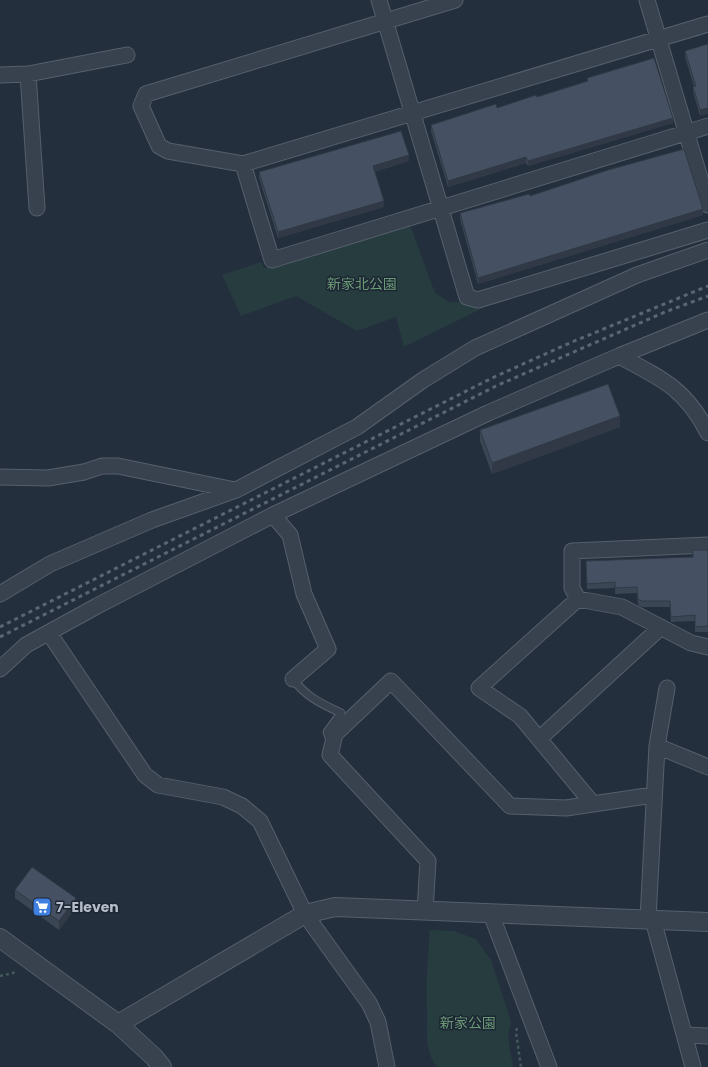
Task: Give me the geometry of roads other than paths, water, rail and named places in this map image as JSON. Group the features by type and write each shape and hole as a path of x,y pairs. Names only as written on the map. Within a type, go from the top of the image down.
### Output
{"street":[{"path":"379,0 467,297 478,300 708,230"},
{"path":"455,0 146,94 141,106 159,146 168,151 243,164 708,24"},
{"path":"647,0 708,205"},
{"path":"0,75 28,74 127,56"},
{"path":"28,74 37,208"},
{"path":"243,164 272,260 440,207 708,126"},
{"path":"0,594 57,561 152,520 236,490 357,427 423,380 475,348 637,275 708,250"},
{"path":"0,669 26,646 49,633 97,606 273,515 488,413 619,356 708,320"},
{"path":"619,356 665,380 686,399 698,414 708,434"},
{"path":"0,477 48,478 84,472 102,466 118,466 236,490"},
{"path":"273,515 290,535 304,594 328,650 293,679"},
{"path":"578,599 572,588 572,551 708,545"},
{"path":"578,599 622,607 691,643 708,647"},
{"path":"578,599 478,688 520,716 593,804"},
{"path":"539,739 660,627"},
{"path":"49,633 145,775 158,785 223,797 242,806 260,821 306,914 369,1003 378,1022 386,1067"},
{"path":"425,911 428,861 330,755 335,734 391,681 510,806 566,808 653,795"},
{"path":"666,688 657,746 653,795 650,920 685,1035 693,1067"},
{"path":"657,746 708,768"},
{"path":"118,1024 306,914 335,907 708,922"},
{"path":"490,914 549,1067"},
{"path":"0,938 118,1024 154,1057 162,1067"},
{"path":"685,1035 708,1036"}],"lane":[{"path":"293,679 301,690 315,701 341,713 327,732 332,746"}],"railway":[{"path":"0,627 492,378 572,342 708,286"},
{"path":"0,637 496,386 665,312 708,296"}],"place":[{"name":"7-Eleven","path":"42,907"}],"park label":[{"name":"新家北公園","path":"362,284"},
{"name":"新家公園","path":"468,1023"}]}
